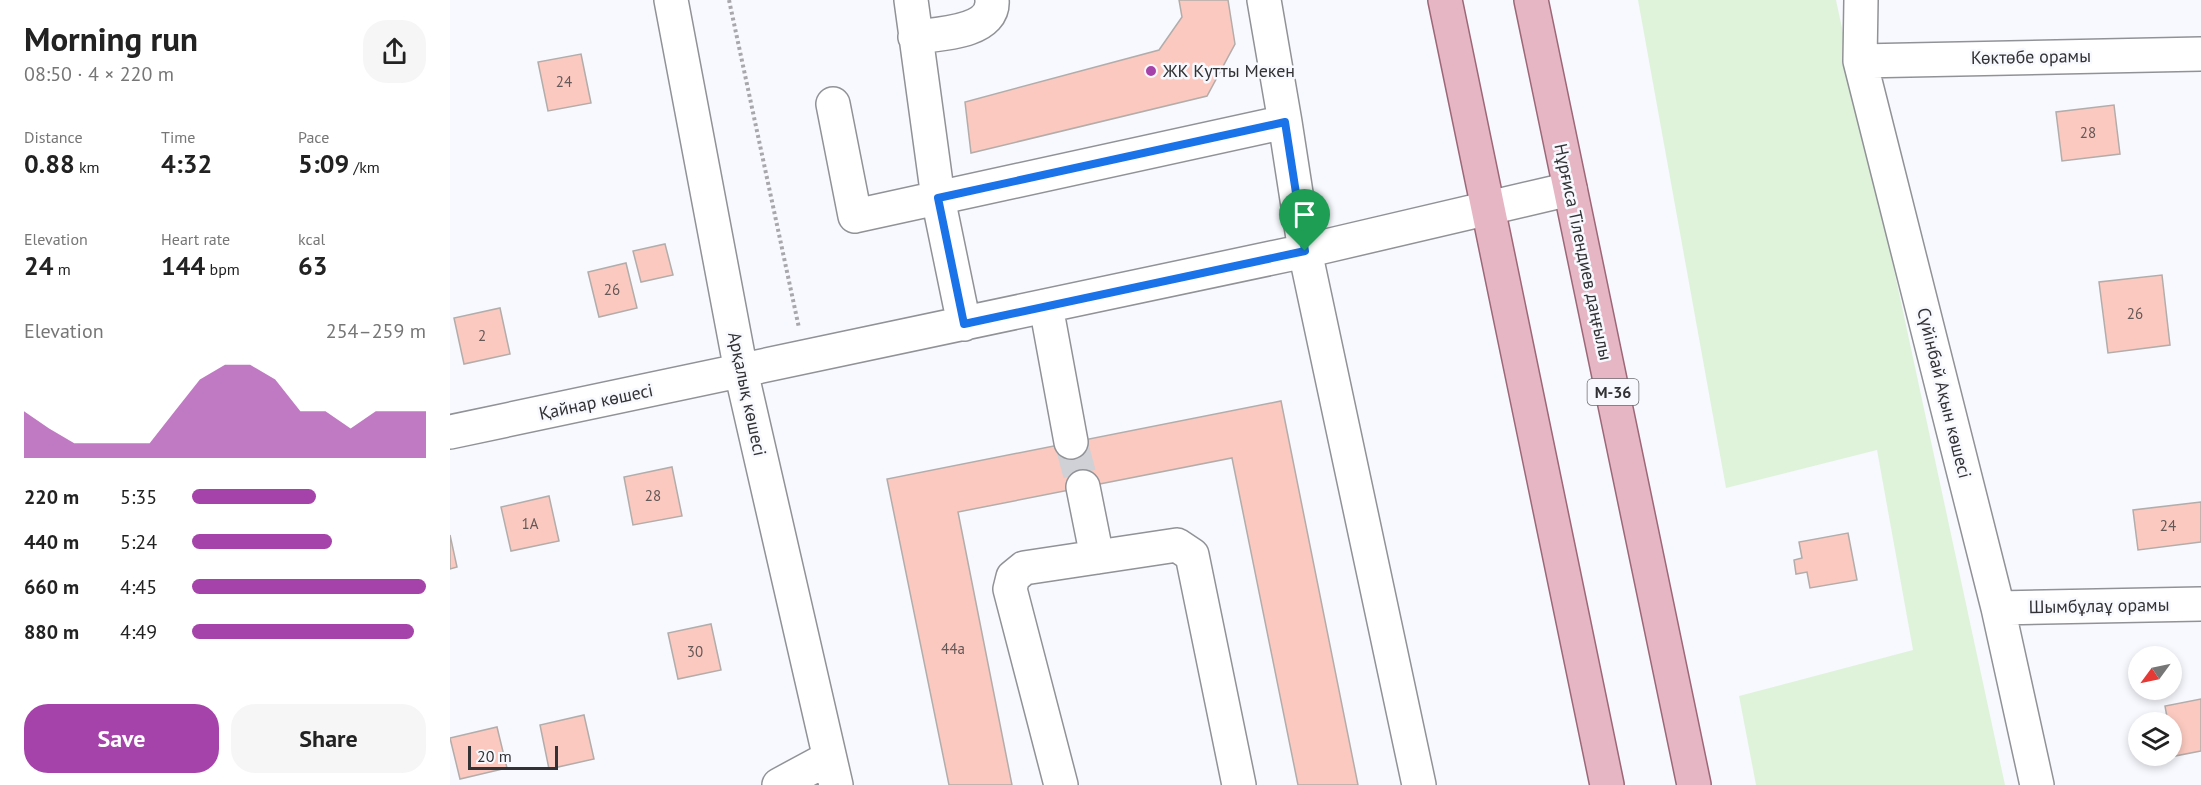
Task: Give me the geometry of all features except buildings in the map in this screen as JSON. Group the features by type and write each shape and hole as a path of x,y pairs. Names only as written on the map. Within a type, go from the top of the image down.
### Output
{"main road":[{"path":"1445,0 1486,208 1607,785"},
{"name":"Нұрғиса Тілендиев даңғылы","path":"1531,0 1694,785"}],"street":[{"name":"Арқалық көшесі","path":"671,0 741,371 833,771"},
{"path":"911,0 938,198 964,324"},
{"path":"915,37 971,28 983,22 993,5 992,0"},
{"path":"1264,0 1305,251 1419,785"},
{"name":"Сүйінбай Ақын көшесі","path":"1861,0 1860,61 1998,608 2037,785"},
{"name":"Көктөбе орамы","path":"1860,61 2201,54"},
{"path":"834,104 855,216 1285,122"},
{"name":"Қайнар көшесі","path":"450,432 1305,251 1570,189"},
{"path":"1046,306 1071,442"},
{"path":"1083,487 1097,557"},
{"path":"1061,785 1010,589 1013,577 1024,568 1177,545 1192,555 1239,785"},
{"name":"Шымбұлаұ орамы","path":"1998,608 2201,604"},
{"path":"779,785 833,771"}],"path":[{"path":"729,0 805,358"}],"green space":[{"path":"1638,0 1836,0 2005,785 1756,785 1739,696 1913,650 1877,450 1726,488"}],"tunnel":[{"path":"1071,442 1083,487"}],"place":[{"name":"ЖК Кутты Мекен","path":"1151,71"}],"route":[{"path":"1285,122 1305,251 964,324 938,198 1285,122"}]}
